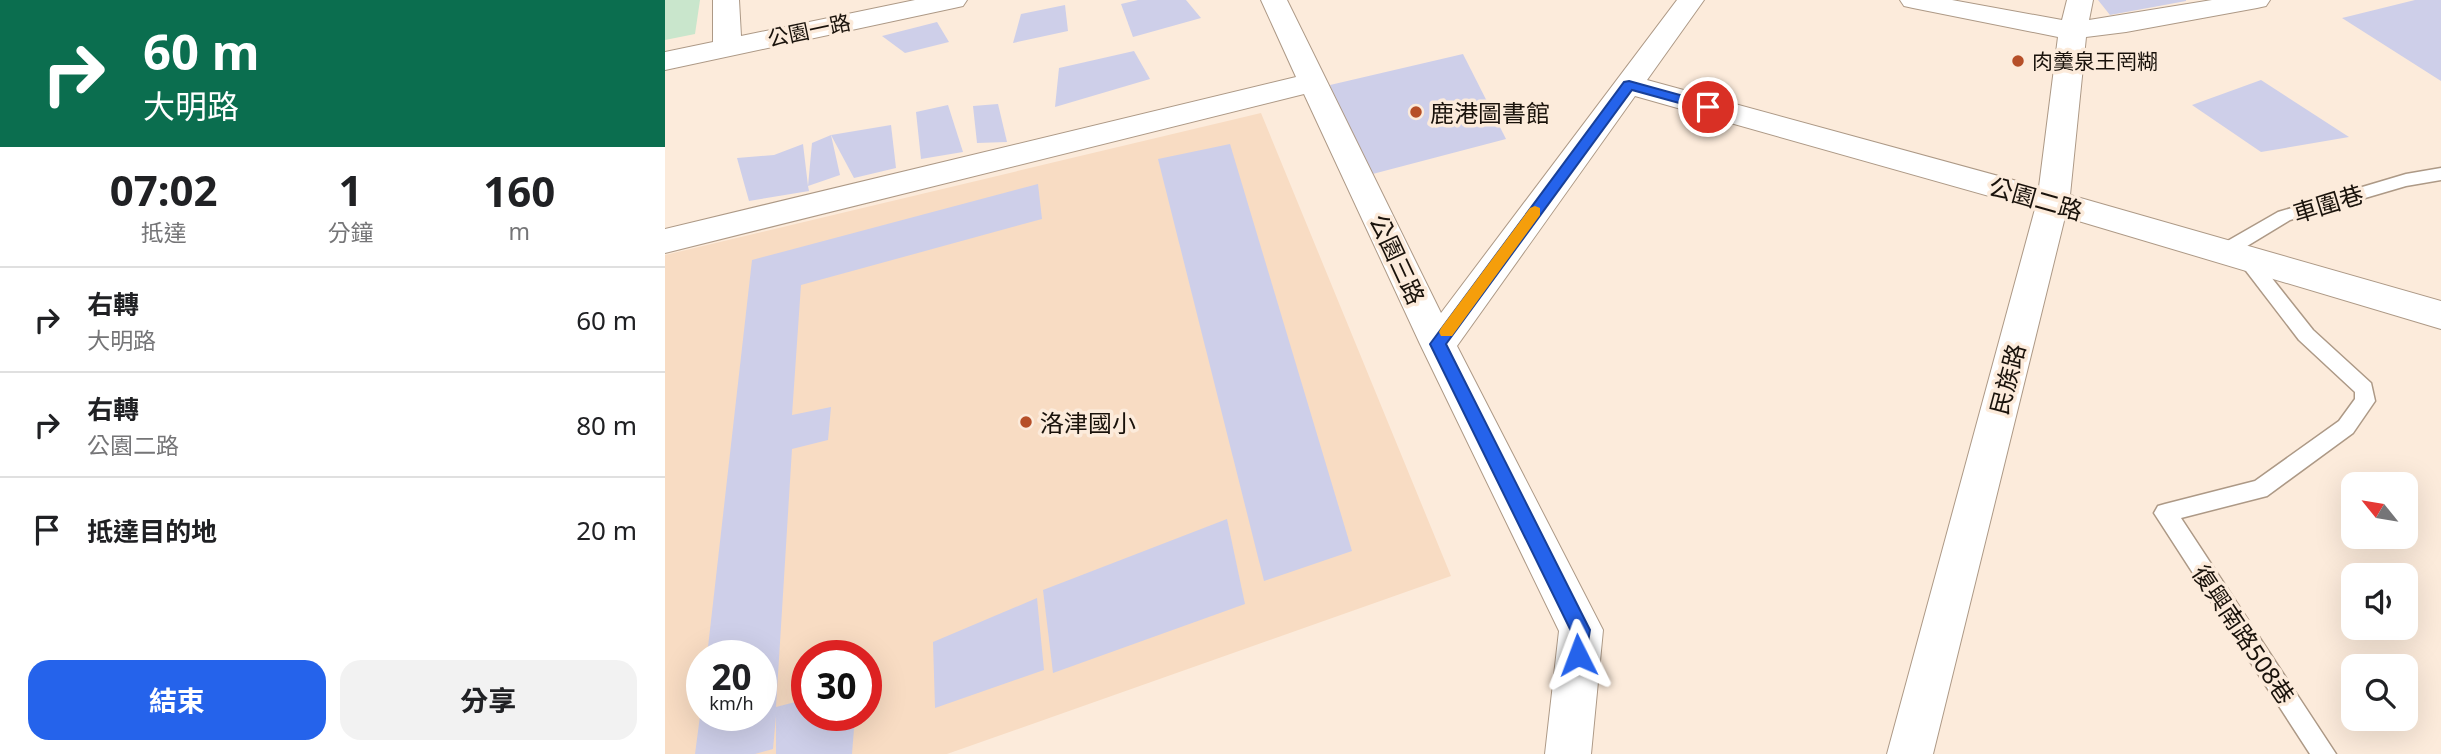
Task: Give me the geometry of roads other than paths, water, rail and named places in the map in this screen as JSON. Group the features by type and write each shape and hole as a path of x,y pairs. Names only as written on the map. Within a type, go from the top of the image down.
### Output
{"street":[{"path":"726,0 727,48"},
{"name":"公園一路","path":"665,61 954,0"},
{"name":"公園三路","path":"1274,0 1438,344 1581,630 1568,754"},
{"path":"1438,344 1691,0"},
{"path":"1913,0 2036,26 2077,15 2126,24 2257,0"},
{"name":"民族路","path":"1910,754 2053,202 2077,15"},
{"path":"665,242 1313,82"},
{"name":"公園二路","path":"1629,85 2053,202 2441,315"}],"lane":[{"name":"車圍巷","path":"2234,255 2284,216 2406,180 2441,174"},
{"name":"復興南路508巷","path":"2234,255 2306,335 2364,388 2365,401 2346,427 2260,489 2165,513 2324,754"}],"place":[{"name":"肉羹泉王罔糊","path":"2018,61"},
{"name":"鹿港圖書館","path":"1416,112"},
{"name":"洛津國小","path":"1026,422"}]}
